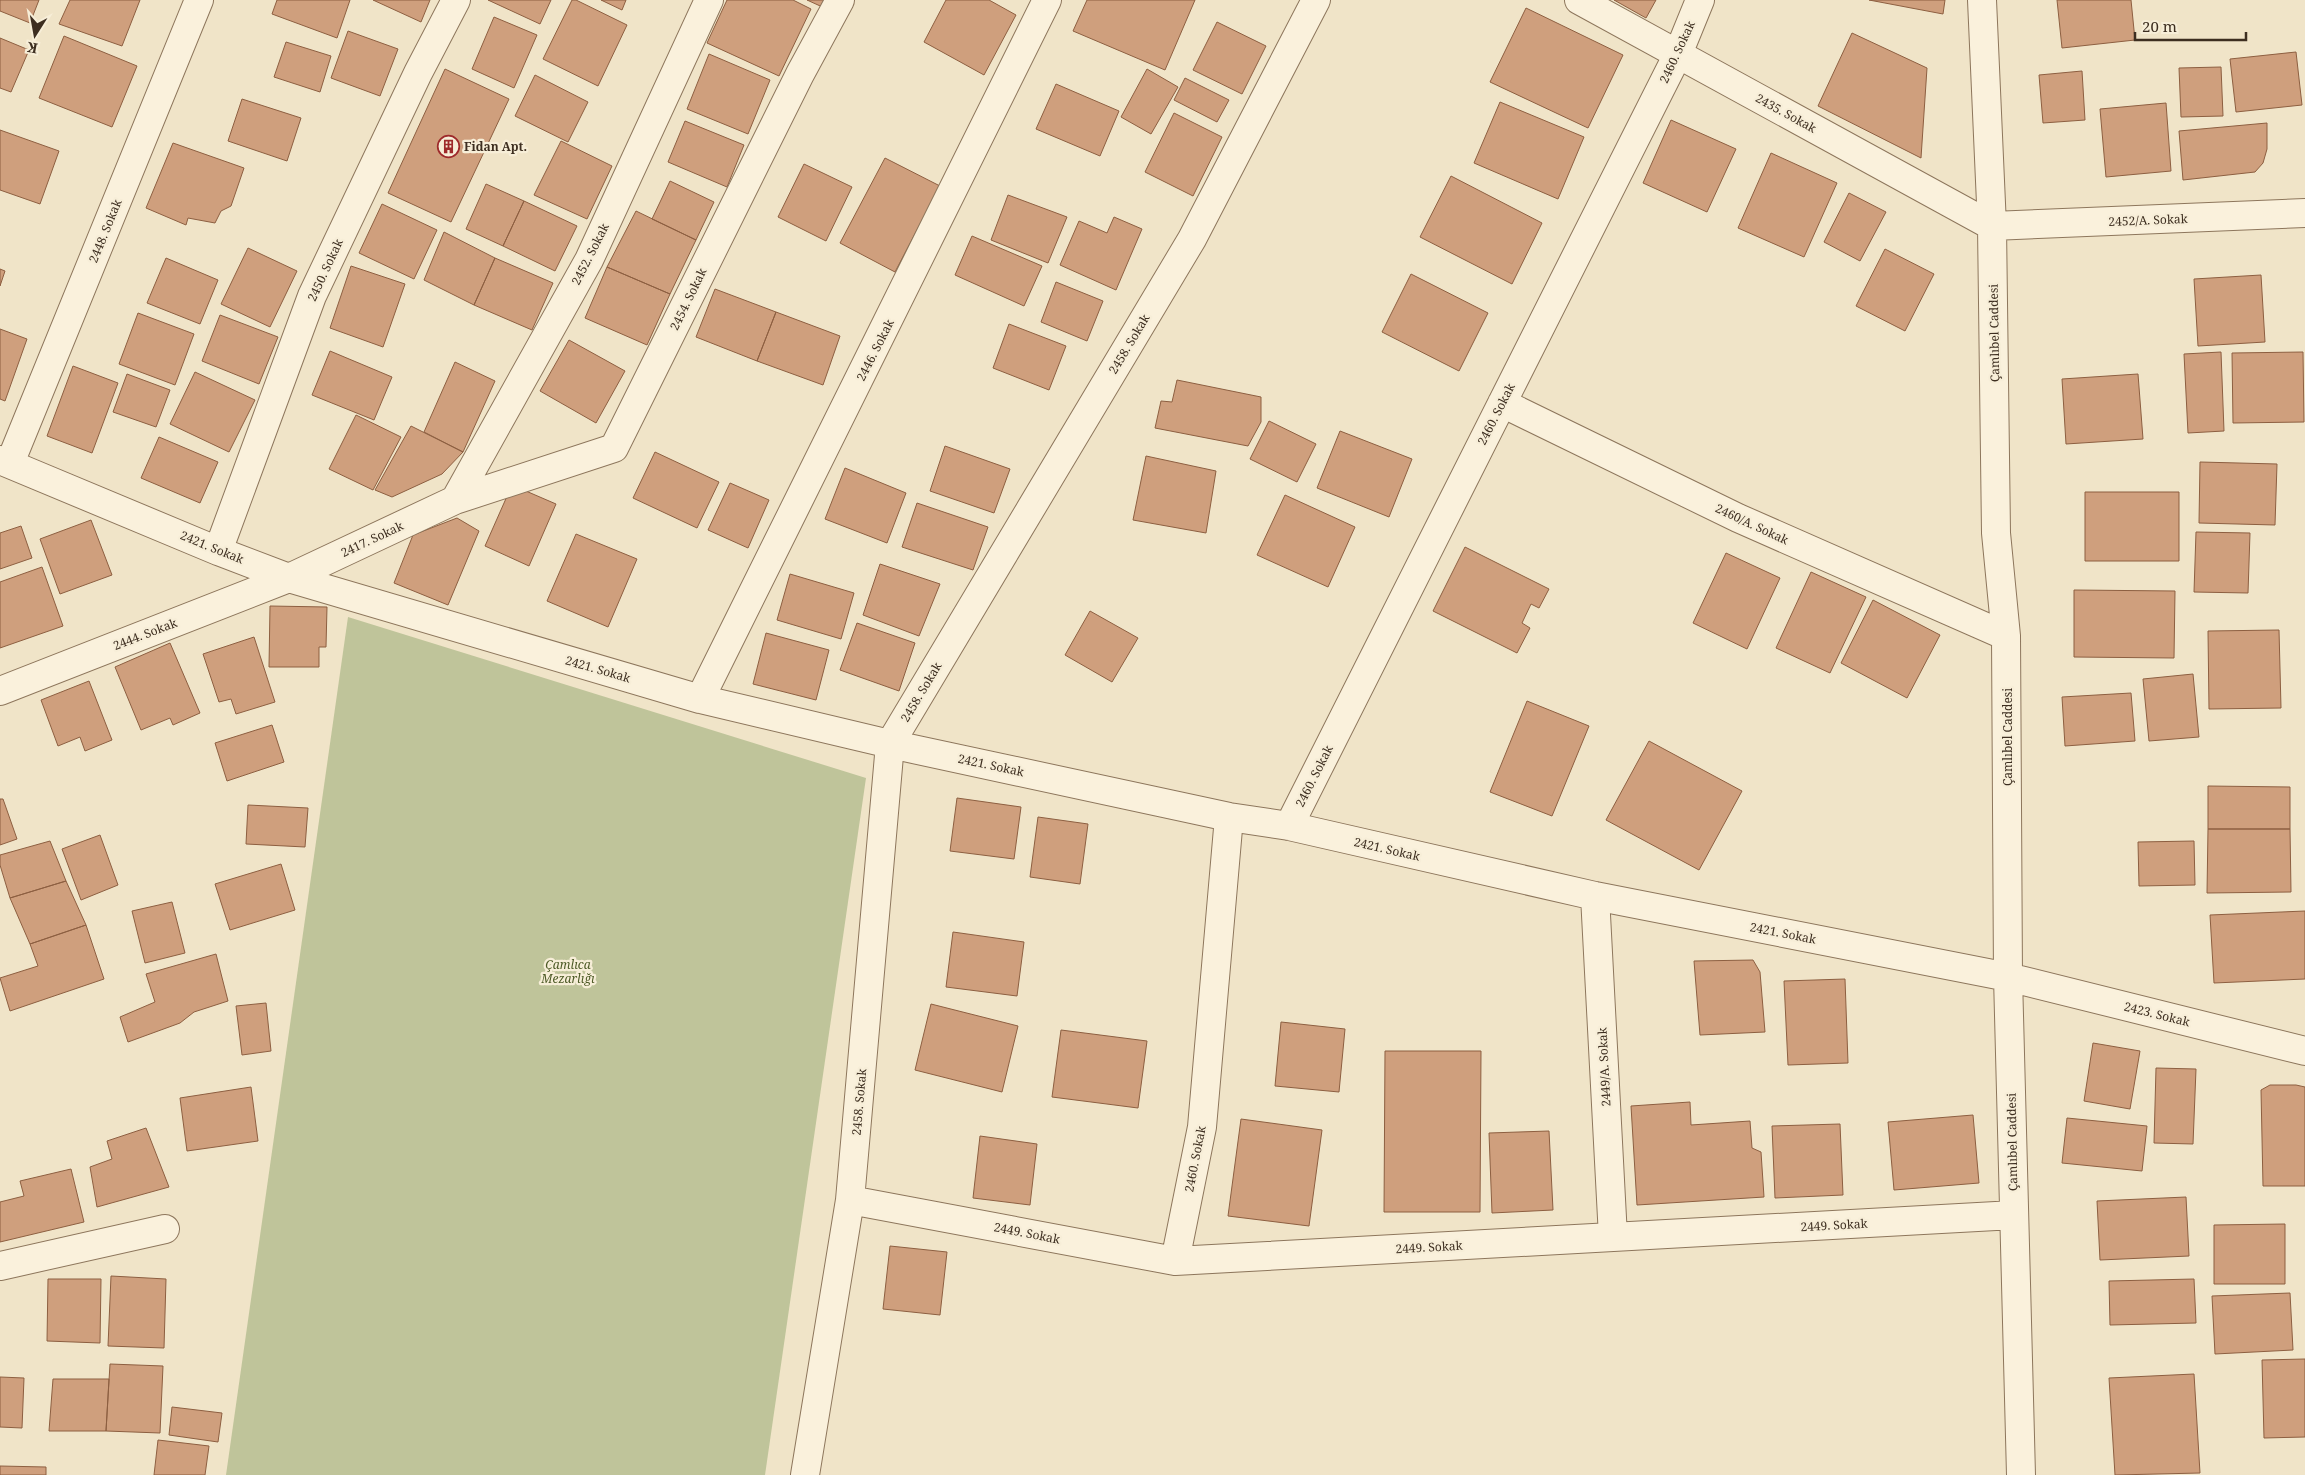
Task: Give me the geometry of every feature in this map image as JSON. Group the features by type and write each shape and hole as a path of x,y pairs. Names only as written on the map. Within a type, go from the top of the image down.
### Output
{"street":[{"name":"2448. Sokak","path":"5,461 199,0"},
{"name":"2450. Sokak","path":"218,551 312,296 418,73 456,0"},
{"name":"2452. Sokak","path":"454,500 589,260 709,0"},
{"name":"2454. Sokak","path":"454,500 614,448 800,74 840,0"},
{"name":"2446. Sokak","path":"700,699 1047,0"},
{"name":"2458. Sokak","path":"806,1475 850,1200 890,744 1192,239 1316,0"},
{"name":"2435. Sokak","path":"1579,0 1992,226"},
{"name":"2460. Sokak","path":"1289,826 1678,54 1700,0"},
{"name":"Çamlıbel Caddesi","path":"1982,0 1992,226 1996,532 2006,636 2008,978 2021,1475"},
{"name":"2452/A. Sokak","path":"1992,226 2305,213"},
{"name":"2460/A. Sokak","path":"1502,403 1738,518 2006,636"},
{"name":"2421. Sokak","path":"5,461 218,551 289,578 700,699 890,744 1229,816 1289,826 1595,896 2008,978"},
{"name":"2417. Sokak","path":"289,578 454,500"},
{"name":"2444. Sokak","path":"0,691 289,578"},
{"name":"2460. Sokak","path":"1175,1261 1202,1127 1229,816"},
{"name":"2449/A. Sokak","path":"1595,896 1613,1237"},
{"name":"2423. Sokak","path":"2008,978 2305,1050"},
{"name":"2449. Sokak","path":"850,1200 1175,1261 2014,1215"},
{"path":"0,1266 165,1229"}],"green space":[{"name":"Çamlıca Mezarlığı","path":"348,617 866,778 765,1475 226,1475"}],"building":[{"path":"0,0 39,0 30,23 0,11"},
{"path":"70,0 140,0 122,46 59,24"},
{"path":"277,0 350,0 337,38 272,14"},
{"path":"373,0 430,0 421,22"},
{"path":"488,0 551,0 540,24"},
{"path":"572,0 576,0 627,25 598,86 543,59"},
{"path":"601,0 626,0 622,10"},
{"path":"727,0 793,0 811,9 779,76 707,43"},
{"path":"807,0 833,0 829,10"},
{"path":"946,0 989,0 1016,15 984,75 924,42"},
{"path":"1087,0 1195,0 1165,70 1073,31"},
{"path":"1614,0 1656,0 1646,18"},
{"path":"1869,0 1945,0 1943,14"},
{"path":"2057,0 2131,0 2135,40 2062,48"},
{"path":"1526,8 1623,55 1588,128 1490,82"},
{"path":"494,17 537,35 514,88 472,69"},
{"path":"1217,22 1266,46 1242,94 1193,70"},
{"path":"348,31 398,49 380,96 331,78"},
{"path":"1852,33 1927,68 1921,158 1818,106"},
{"path":"64,36 137,66 112,127 39,98"},
{"path":"0,38 29,50 11,92 0,88"},
{"path":"286,42 331,56 320,92 274,77"},
{"path":"2296,52 2302,105 2236,112 2230,59"},
{"path":"709,54 770,80 748,134 687,109"},
{"path":"2221,67 2223,116 2181,117 2179,68"},
{"name":"Fidan Apt.","path":"445,69 509,99 451,222 388,193"},
{"path":"1147,69 1178,87 1151,134 1121,117"},
{"path":"2082,71 2085,120 2043,123 2039,75"},
{"path":"535,75 588,102 568,142 515,116"},
{"path":"1185,78 1229,100 1217,122 1174,100"},
{"path":"1056,84 1119,111 1100,156 1036,129"},
{"path":"242,99 301,118 287,161 228,141"},
{"path":"1500,102 1584,137 1558,199 1474,163"},
{"path":"2166,103 2171,171 2106,177 2100,109"},
{"path":"1174,113 1222,137 1193,196 1145,172"},
{"path":"1671,120 1736,149 1707,212 1643,183"},
{"path":"685,121 744,145 727,187 668,162"},
{"path":"2267,123 2267,149 2263,163 2255,172 2183,180 2179,131"},
{"path":"0,130 59,151 40,204 0,190"},
{"path":"561,141 612,166 587,219 534,195"},
{"path":"173,143 244,168 231,206 221,211 215,223 188,218 186,225 146,208"},
{"path":"1771,153 1837,183 1804,257 1738,228"},
{"path":"885,158 940,186 895,272 840,243"},
{"path":"804,164 852,187 826,241 778,217"},
{"path":"1451,176 1542,223 1512,284 1420,237"},
{"path":"670,181 714,202 696,240 652,219"},
{"path":"486,184 524,201 503,246 466,229"},
{"path":"1849,193 1886,212 1860,261 1824,242"},
{"path":"1008,195 1067,217 1048,263 991,240"},
{"path":"524,201 577,226 555,271 503,246"},
{"path":"382,204 437,230 414,279 359,253"},
{"path":"636,211 696,240 670,294 607,267"},
{"path":"1114,217 1142,229 1116,290 1060,265 1079,221 1107,233"},
{"path":"444,232 495,258 474,305 424,280"},
{"path":"972,236 1042,266 1024,306 955,275"},
{"path":"248,248 297,271 270,327 221,304"},
{"path":"1885,249 1934,274 1905,331 1856,306"},
{"path":"166,258 218,280 200,324 147,303"},
{"path":"495,258 553,283 532,330 474,305"},
{"path":"351,266 405,284 383,347 330,328"},
{"path":"607,267 670,294 647,345 585,318"},
{"path":"0,269 5,271 0,286"},
{"path":"1411,274 1488,313 1459,371 1382,332"},
{"path":"2261,275 2265,342 2198,346 2194,279"},
{"path":"1056,282 1103,301 1087,341 1041,322"},
{"path":"715,289 776,312 757,361 696,337"},
{"path":"776,312 840,336 823,385 757,361"},
{"path":"138,313 194,334 175,385 119,364"},
{"path":"220,315 278,337 259,384 202,361"},
{"path":"1009,324 1066,346 1049,390 993,368"},
{"path":"0,329 27,339 5,401 0,399"},
{"path":"569,340 625,371 596,423 540,391"},
{"path":"330,351 392,377 374,420 312,395"},
{"path":"2221,352 2224,431 2188,433 2184,354"},
{"path":"2303,352 2304,422 2233,423 2232,353"},
{"path":"455,362 495,381 463,452 424,432"},
{"path":"73,366 118,383 92,453 47,436"},
{"path":"195,372 255,400 229,452 170,424"},
{"path":"127,374 170,390 156,427 113,412"},
{"path":"2138,374 2143,439 2066,444 2062,379"},
{"path":"1177,380 1261,397 1261,422 1248,446 1155,428 1161,401 1172,402"},
{"path":"356,415 401,437 373,490 329,469"},
{"path":"1269,421 1316,444 1297,482 1250,459"},
{"path":"411,426 463,452 442,474 392,497 375,490"},
{"path":"1340,431 1412,459 1389,517 1317,488"},
{"path":"159,437 218,462 200,503 141,478"},
{"path":"945,446 1010,469 994,513 930,491"},
{"path":"655,452 719,482 697,528 633,498"},
{"path":"1146,456 1216,471 1206,533 1133,520"},
{"path":"2200,462 2277,464 2275,525 2199,523"},
{"path":"845,468 906,493 887,543 825,519"},
{"path":"730,483 769,500 748,548 708,530"},
{"path":"512,485 556,504 529,566 485,546"},
{"path":"2085,492 2179,492 2179,561 2085,561"},
{"path":"1285,495 1355,527 1328,587 1257,555"},
{"path":"917,503 988,527 973,570 902,547"},
{"path":"457,518 479,531 448,605 394,583 413,535"},
{"path":"91,520 112,575 60,594 40,539"},
{"path":"21,526 32,558 0,569 0,533"},
{"path":"2196,532 2250,533 2248,593 2194,592"},
{"path":"576,534 637,559 608,627 547,601"},
{"path":"1465,547 1549,589 1539,608 1531,604 1522,623 1530,628 1517,653 1433,611"},
{"path":"1726,553 1780,578 1747,649 1693,623"},
{"path":"880,564 940,584 919,636 863,615"},
{"path":"42,567 63,626 0,648 0,582"},
{"path":"1811,572 1866,597 1830,673 1776,648"},
{"path":"790,574 854,593 841,639 777,620"},
{"path":"2074,590 2175,591 2174,658 2074,657"},
{"path":"1873,600 1940,635 1907,698 1841,663"},
{"path":"270,606 327,607 326,647 319,647 319,667 269,667"},
{"path":"1090,611 1138,638 1112,682 1065,655"},
{"path":"857,623 915,643 899,691 840,670"},
{"path":"2279,630 2281,708 2209,709 2208,631"},
{"path":"766,633 829,650 816,700 753,684"},
{"path":"254,637 275,702 236,714 231,699 219,702 203,654"},
{"path":"170,643 200,713 173,725 170,718 141,730 115,667"},
{"path":"2193,674 2199,737 2149,741 2143,679"},
{"path":"89,681 112,740 85,751 80,737 58,746 41,700"},
{"path":"2131,693 2135,741 2065,746 2062,697"},
{"path":"1527,701 1589,726 1552,816 1490,792"},
{"path":"272,725 284,762 227,781 215,743"},
{"path":"1649,741 1742,791 1699,870 1606,820"},
{"path":"2208,786 2290,787 2290,829 2208,829"},
{"path":"957,798 1021,807 1014,859 950,851"},
{"path":"0,799 3,799 17,839 0,845"},
{"path":"248,805 308,808 305,847 246,844"},
{"path":"1038,817 1088,824 1080,884 1030,877"},
{"path":"2208,829 2290,829 2291,892 2207,893"},
{"path":"100,835 118,885 81,900 62,849"},
{"path":"50,841 66,881 10,898 0,865 0,855"},
{"path":"2194,841 2195,885 2139,886 2138,842"},
{"path":"281,864 295,910 230,930 215,884"},
{"path":"66,881 86,925 30,944 10,898"},
{"path":"172,902 185,953 145,963 132,911"},
{"path":"2305,911 2305,979 2214,983 2210,915"},
{"path":"86,925 104,979 10,1011 0,978 38,966 30,944"},
{"path":"953,932 1024,942 1017,996 946,987"},
{"path":"216,954 228,1001 194,1012 180,1023 128,1042 120,1017 155,1002 146,974"},
{"path":"1753,960 1760,972 1765,1032 1700,1035 1694,961"},
{"path":"1845,979 1848,1063 1788,1065 1784,981"},
{"path":"266,1003 271,1051 242,1055 236,1006"},
{"path":"931,1004 1018,1026 1002,1092 915,1070"},
{"path":"1281,1022 1345,1029 1339,1092 1275,1086"},
{"path":"1061,1030 1147,1041 1138,1108 1052,1097"},
{"path":"2093,1043 2140,1051 2130,1109 2084,1101"},
{"path":"1385,1051 1481,1051 1480,1212 1384,1212"},
{"path":"2156,1068 2196,1069 2193,1144 2154,1143"},
{"path":"2270,1085 2305,1087 2305,1186 2263,1186 2261,1090"},
{"path":"251,1087 258,1141 187,1151 180,1098"},
{"path":"1690,1102 1691,1125 1750,1121 1752,1148 1761,1152 1764,1197 1637,1205 1631,1106"},
{"path":"1973,1115 1979,1183 1894,1190 1888,1122"},
{"path":"2067,1118 2147,1126 2142,1171 2062,1163"},
{"path":"1241,1119 1322,1130 1309,1226 1228,1216"},
{"path":"1840,1124 1843,1195 1775,1198 1772,1126"},
{"path":"146,1128 169,1187 97,1207 90,1167 112,1159 107,1141"},
{"path":"1549,1131 1553,1210 1492,1213 1489,1133"},
{"path":"980,1136 1037,1144 1030,1205 973,1198"},
{"path":"71,1169 84,1222 0,1242 0,1202 24,1196 20,1181"},
{"path":"2186,1197 2189,1256 2100,1260 2097,1201"},
{"path":"2285,1224 2285,1284 2214,1284 2214,1225"},
{"path":"890,1246 947,1252 940,1315 883,1309"},
{"path":"111,1276 166,1279 164,1348 108,1346"},
{"path":"48,1279 101,1279 100,1343 47,1341"},
{"path":"2194,1279 2196,1323 2110,1325 2109,1281"},
{"path":"2290,1293 2293,1350 2215,1354 2212,1296"},
{"path":"2305,1359 2305,1437 2264,1438 2262,1360"},
{"path":"110,1364 163,1366 160,1433 106,1431"},
{"path":"2194,1374 2200,1473 2115,1475 2109,1378"},
{"path":"0,1377 24,1378 22,1428 0,1427"},
{"path":"53,1379 109,1379 106,1431 49,1431"},
{"path":"172,1407 222,1413 218,1442 169,1435"},
{"path":"158,1440 209,1446 205,1475 154,1475"},
{"path":"0,1466 46,1467 46,1475 0,1475"}],"place":[{"name":"Fidan Apt.","path":"448,146"}]}
